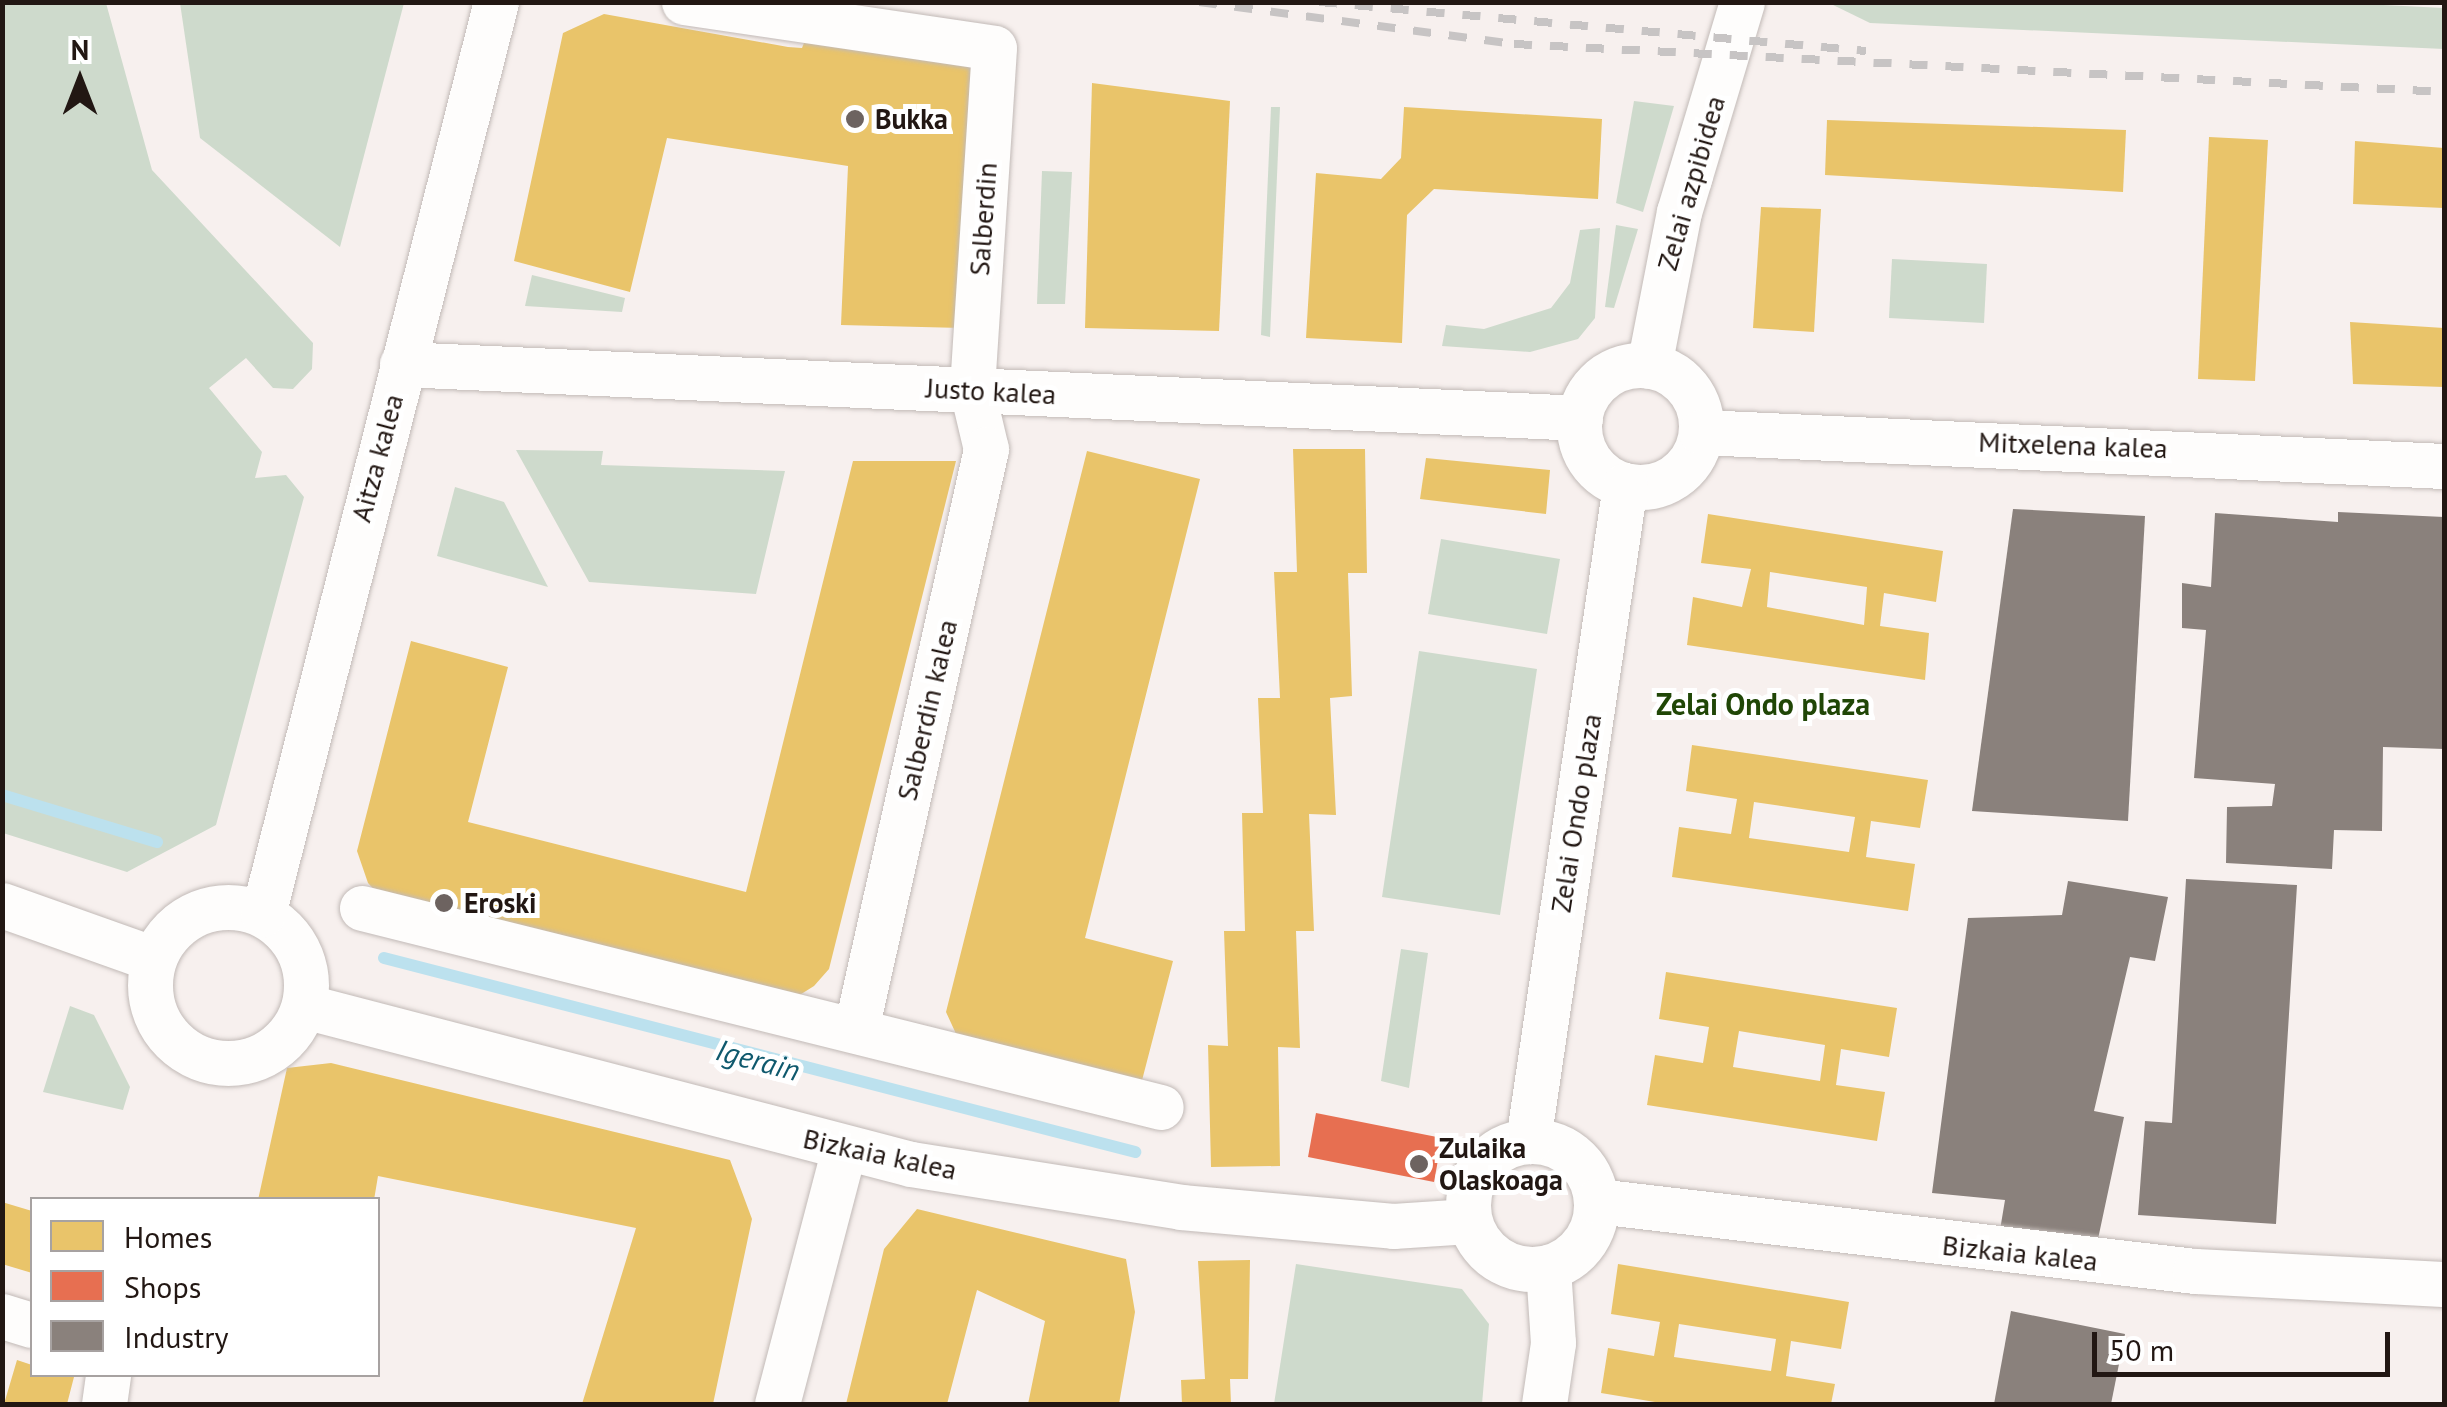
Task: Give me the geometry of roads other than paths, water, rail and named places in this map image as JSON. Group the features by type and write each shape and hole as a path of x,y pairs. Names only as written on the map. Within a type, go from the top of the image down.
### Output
{"street":[{"name":"Aitza kalea","path":"263,914 496,2"},
{"name":"Salberdin","path":"684,2 994,48 972,390"},
{"name":"Zelai azpibidea","path":"1649,366 1679,212 1742,2"},
{"name":"Justo kalea","path":"402,364 1580,418"},
{"path":"1649,366 1688,388 1701,432 1691,460 1669,480 1625,485 1590,460 1580,418 1604,378 1649,366"},
{"name":"Salberdin kalea","path":"856,1030 986,449 972,390"},
{"name":"Mitxelena kalea","path":"1701,432 2444,466"},
{"name":"Zelai Ondo plaza","path":"1528,1140 1625,485"},
{"path":"2,905 154,960"},
{"path":"362,908 1161,1108"},
{"path":"198,912 263,914 295,944 304,1006 266,1054 202,1059 163,1030 149,984 154,960 198,912"},
{"name":"Bizkaia kalea","path":"304,1006 844,1148 1181,1206 1393,1226 1469,1221"},
{"path":"1528,1140 1575,1156 1597,1201 1585,1243 1548,1268 1490,1255 1469,1221 1479,1167 1528,1140"},
{"path":"777,1404 844,1148"},
{"name":"Bizkaia kalea","path":"1597,1201 2195,1272 2444,1284"},
{"path":"1544,1404 1548,1268"},
{"path":"2,1316 30,1324"},
{"path":"104,1404 108,1377"}],"waterway":[{"name":"Igerain","path":"2,795 157,842"},
{"name":"Igerain","path":"384,958 1135,1152"}],"railway":[{"path":"1199,2 1514,44 2444,92"},
{"path":"1319,2 1866,51"}],"place":[{"name":"Bukka","path":"855,119"},
{"name":"Eroski","path":"444,903"},
{"name":"Zulaika Olaskoaga","path":"1419,1164"}],"district":[{"name":"Zelai Ondo plaza","path":"1763,704"}]}
